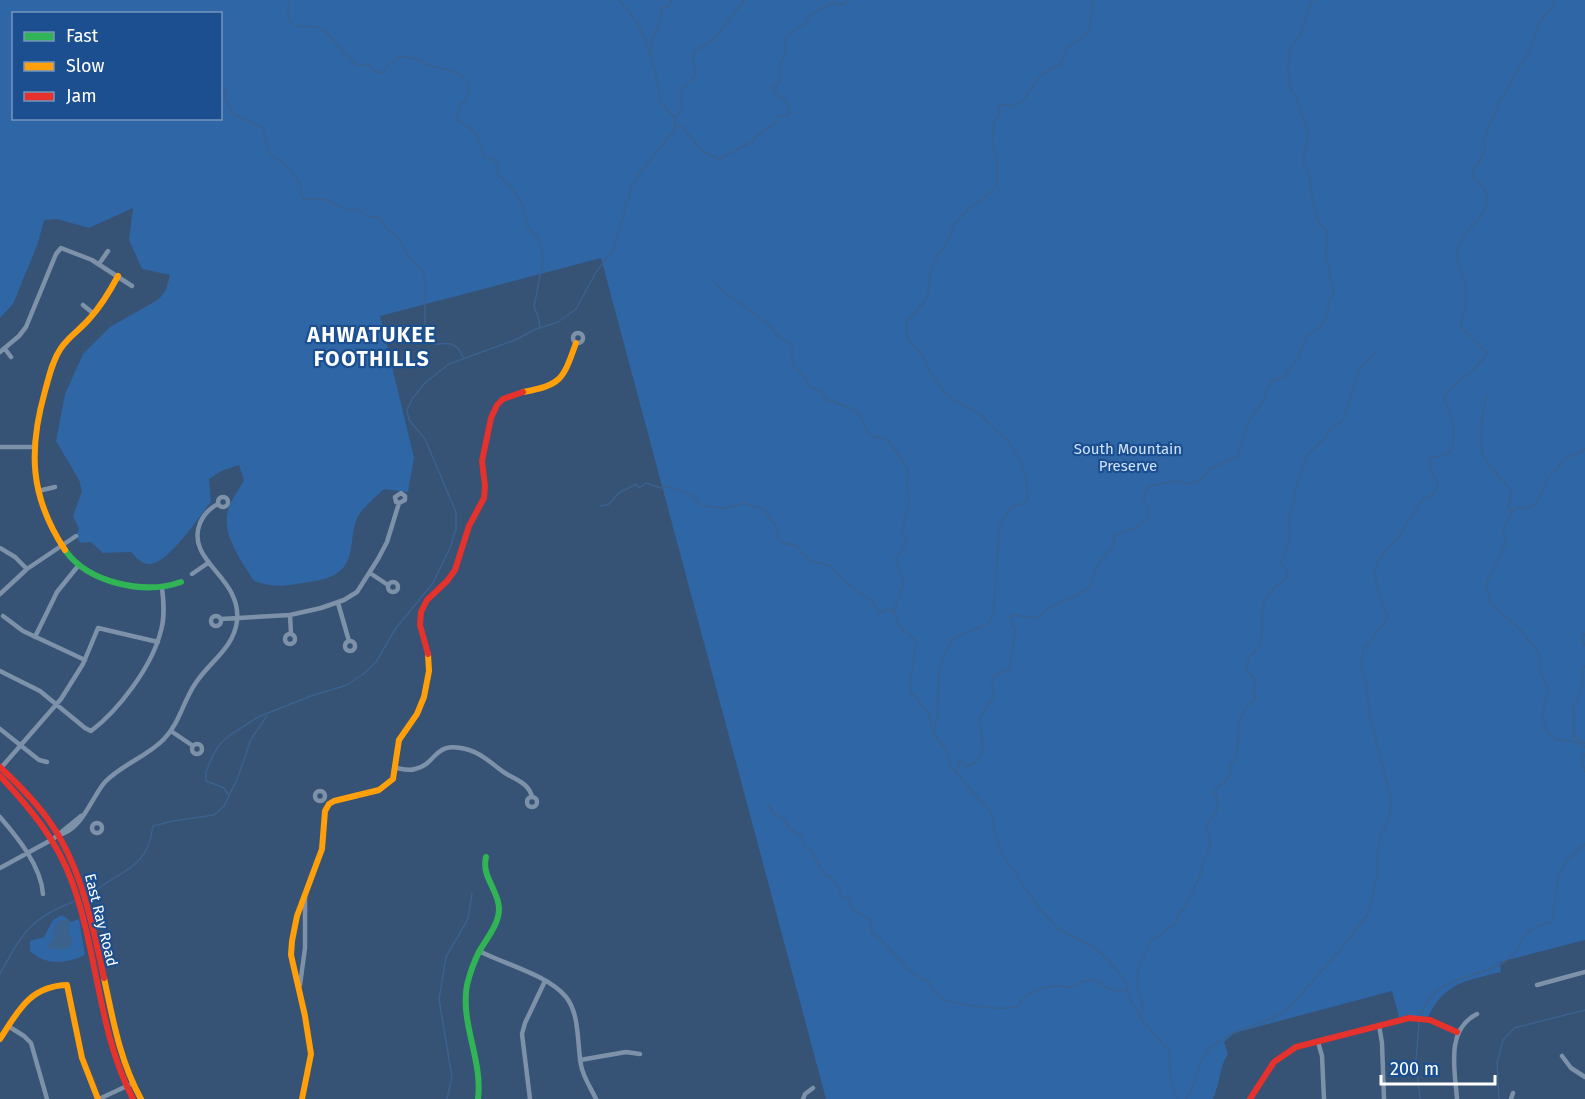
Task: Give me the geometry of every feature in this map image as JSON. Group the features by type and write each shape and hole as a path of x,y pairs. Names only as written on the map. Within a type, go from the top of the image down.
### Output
{"street":[{"path":"10,357 2,350 20,336 26,327 56,254 61,248 99,264 132,286"},
{"path":"99,264 108,251"},
{"path":"118,276 93,314 60,348 56,357 35,424 32,447 38,491 51,527 78,566 97,576 147,588 162,588 181,582"},
{"path":"83,305 93,314"},
{"path":"302,1099 310,1053 291,949 297,915 322,849 327,802 387,786 392,782 396,768 397,744 417,715 429,670 427,650 420,626 421,613 428,601 448,581 455,570 468,529 484,498 486,484 482,468 483,450 496,406 507,397 547,387 559,379 569,364 576,343"},
{"path":"0,447 32,447"},
{"path":"38,491 55,487"},
{"path":"221,619 290,615 338,603 357,592 387,542 399,503"},
{"path":"0,868 56,837 81,816 106,781 127,764 154,748 171,731 196,682 229,644 234,635 237,618 232,594 208,563 199,546 198,528 202,519 218,504"},
{"path":"0,594 27,569 76,536"},
{"path":"6,543 1,549 15,557 27,569"},
{"path":"192,574 208,563"},
{"path":"35,637 57,592 78,566"},
{"path":"370,573 388,585"},
{"path":"0,671 40,691 91,731 126,695 150,660 158,642 164,613 162,588"},
{"path":"338,603 349,641"},
{"path":"290,615 291,634"},
{"path":"3,616 23,631 85,660"},
{"path":"1,768 56,704 85,660 98,628 158,642"},
{"path":"0,729 39,760 47,762"},
{"path":"171,731 193,746"},
{"path":"396,768 415,769 425,764 437,752 447,748 471,750 522,782 530,790 532,796"},
{"name":"East Ray Road","path":"1,768 42,812 56,837 61,854 82,898 116,1060 129,1085 133,1099"},
{"name":"East Ray Road","path":"0,776 30,806 56,837"},
{"path":"81,816 93,825"},
{"path":"0,817 27,853 41,880 43,894"},
{"path":"478,1099 478,1079 466,996 471,969 500,910 484,872 486,856"},
{"path":"300,990 305,948 305,892"},
{"path":"291,949 305,948"},
{"path":"479,951 545,981 566,996 573,1009 584,1076 596,1099"},
{"path":"1537,986 1585,972"},
{"path":"530,1099 522,1034 545,981"},
{"path":"0,1039 26,1001 35,993 49,987 67,985 82,1058 98,1099 129,1085"},
{"path":"1457,1099 1455,1038 1468,1018 1476,1014"},
{"path":"1250,1099 1275,1058 1289,1049 1379,1025 1420,1018 1457,1032"},
{"path":"1379,1025 1384,1099"},
{"path":"8,1026 31,1042 46,1099"},
{"path":"1318,1042 1322,1056 1324,1099"},
{"path":"580,1060 626,1052 640,1054"},
{"path":"1562,1056 1571,1068 1585,1077"},
{"name":"East Ray Road","path":"129,1085 141,1099"},
{"path":"803,1099 813,1088"},
{"path":"1511,1099 1513,1093"}],"green space":[{"name":"South Mountain Preserve","path":"0,0 1585,0 1585,940 1500,962 1501,972 1467,981 1449,990 1435,1005 1428,1017 1399,1017 1392,991 1234,1033 1224,1042 1228,1054 1213,1099 826,1099 601,258 380,316 414,458 408,492 384,489 363,509 355,524 349,557 341,570 321,580 284,586 273,586 254,581 231,541 227,515 244,480 239,465 221,471 209,479 211,502 175,547 158,561 151,564 145,563 131,552 103,553 91,542 81,543 76,536 79,529 73,516 82,491 79,480 56,441 65,394 83,354 110,327 159,299 166,290 170,275 142,269 129,240 133,208 89,228 57,219 44,220 38,243 13,304 0,318"},
{"path":"62,915 71,922 79,919 85,955 63,962 49,961 36,956 30,951 30,941 44,937 53,920"}],"shaded area":[{"path":"68,919 71,946 65,949 50,949 48,945 55,936 54,926 61,920"}],"waterway":[{"path":"288,0 288,15 292,23 320,28 358,65 369,64 375,71 382,73 394,60 408,57 455,72 465,78 469,89 465,100 460,105 457,119 476,133 484,156 496,163 499,168 497,173 514,191 523,206 528,228 539,238 543,260 534,307 540,327"},
{"path":"619,0 642,32 654,68 660,101 675,118"},
{"path":"651,50 651,42 659,24 662,8 669,7 671,0"},
{"path":"89,896 138,862 145,853 153,826 214,815 224,806 229,796 224,788 206,781 206,772 219,745 230,735 258,717 311,696 347,685 376,662 396,628 433,583 450,548 456,529 456,512 425,439 409,420 407,410 412,399 425,383 449,364 558,322 576,309 596,272 613,250 632,186 673,132 676,117 682,108 680,92 695,74 692,55 715,38 745,0"},
{"path":"675,125 683,127 702,151 720,159 752,142 755,137 775,124 778,116 787,116 790,112 787,102 772,87 780,83 780,65 786,51 784,40 786,36 805,23 811,14 835,2 840,5 850,0"},
{"path":"1093,0 1090,26 1086,34 1067,48 1060,65 1042,75 1021,102 1011,107 1008,104 999,106 992,139 997,160 997,185 968,209 953,226 947,243 931,270 928,294 906,323 908,340 923,356 931,373 945,393 977,412 1007,440 1019,458 1026,476 1028,500 1011,507 999,526 994,612 989,623 952,639 939,668 938,706 934,734 944,747 953,769 991,813 1000,851 1038,907 1059,929 1097,949 1121,975 1126,981 1130,999 1142,1020"},
{"path":"957,772 960,760 967,766 980,758 982,752 980,717 993,698 992,677 1010,668 1015,630 1010,617 1014,615 1033,618 1041,615 1048,608 1089,587 1099,563 1113,546 1115,536 1136,527 1149,516 1148,506 1144,503 1144,494 1150,486 1176,481 1189,484 1202,479 1209,469 1237,457 1248,423 1263,401 1267,388 1273,380 1283,377 1298,359 1305,338 1320,327 1326,319 1334,291 1325,254 1327,231 1317,220 1309,176 1303,162 1308,133 1289,82 1288,69 1291,49 1300,35 1314,0"},
{"path":"1186,1099 1193,1087 1201,1061 1207,1052 1225,1037 1289,1008 1368,914 1377,877 1380,838 1388,820 1392,802 1370,717 1366,683 1361,667 1363,650 1388,618 1375,576 1377,563 1398,537 1421,502 1436,491 1437,482 1430,462 1432,457 1442,456 1452,450 1454,434 1444,397 1454,385 1483,360 1487,353 1460,326 1465,309 1466,292 1457,256 1458,247 1485,209 1487,202 1485,190 1472,174 1481,160 1485,149 1484,140 1499,103 1532,46 1540,22 1555,0"},
{"path":"222,87 225,89 224,96 232,113 263,128 268,149 272,155 291,169 301,184 301,195 304,199 323,199 352,211 358,209 368,217 379,217 386,228 399,238 406,253 422,271 425,279 425,337 434,344 454,345 463,357"},
{"path":"715,283 767,323 781,339 788,341 793,349 793,365 811,387 820,391 828,400 853,409 863,420 867,431 875,438 888,440 908,469 909,501 902,533 906,537 906,543 895,558 904,582 894,611"},
{"path":"1177,1099 1171,1081 1169,1051 1142,1020 1142,1001 1138,994 1140,965 1151,941 1176,923 1202,871 1211,845 1206,825 1218,806 1214,792 1231,772 1229,767 1237,756 1239,724 1244,710 1256,695 1252,692 1256,682 1246,669 1249,657 1260,644 1265,600 1270,592 1288,576 1288,571 1281,563 1290,538 1291,506 1294,505 1306,456 1326,437 1328,432 1344,419 1359,370 1374,353"},
{"path":"1487,396 1481,431 1482,450 1487,463 1512,492 1508,505 1512,514 1503,528 1506,543 1486,584 1490,603 1519,628 1540,655 1540,671 1549,690 1544,711 1547,732 1559,740 1579,743 1585,748"},
{"path":"1511,512 1519,507 1529,508 1537,503 1547,479 1567,458 1585,449"},
{"path":"601,506 609,504 619,493 636,484 639,488 646,483 661,488 669,486 691,495 702,505 710,507 727,508 744,503 763,509 777,527 779,539 783,543 798,546 802,553 812,561 831,566 843,580 872,601 879,613 888,609 895,612 899,626 916,642 911,692 928,713 933,730"},
{"path":"1585,633 1582,639 1585,646"},
{"path":"1585,666 1582,669 1582,688 1573,706 1574,736 1585,743"},
{"path":"229,795 237,780 251,739 267,716"},
{"path":"1585,753 1582,759 1585,772"},
{"path":"767,803 774,814 783,818 789,828 803,837 804,845 811,851 825,875 833,879 841,896 849,899 853,910 871,920 871,932 886,944 912,973 928,981 939,996 954,1002 1000,1008 1017,1007 1024,998 1039,989 1070,987 1089,980 1110,989 1127,990"},
{"path":"1421,1015 1427,1002 1436,992 1457,980 1504,962 1516,950 1526,934 1540,925 1552,922 1558,879 1566,861 1585,844"},
{"path":"447,1099 452,1077 439,999 446,957 468,919 472,893"},
{"path":"0,974 28,929 46,915 73,902"},
{"path":"1499,1099 1497,1063 1503,1040 1514,1028 1585,1010"},
{"path":"1419,1023 1416,1060 1420,1099"}],"traffic: fast":[{"path":"65,550 88,571 118,583 150,587 181,582"},
{"path":"478,1099 479,1085 466,1014 466,999 467,985 474,963 495,925 499,909 486,871 486,857"}],"traffic: slow":[{"path":"65,550 53,530 39,492 35,454 40,413 51,369 58,353 98,308 118,276"},
{"path":"523,392 546,386 559,378 568,365 576,343"},
{"path":"302,1099 311,1054 291,955 292,941 297,916 322,849 325,811 334,801 379,790 393,779 399,740 417,714 424,697 429,671 428,654"},
{"path":"104,978 122,1055 141,1099"},
{"path":"0,1039 19,1010 34,995 54,986 67,985 82,1058 98,1099"}],"traffic: jam":[{"path":"428,654 420,625 421,612 427,600 455,570 469,526 484,498 482,461 491,418 497,405 503,399 523,392"},
{"path":"0,767 42,811 69,855 84,895 104,978"},
{"path":"0,776 42,825 66,867 88,936 112,1047 133,1099"},
{"path":"1250,1099 1274,1062 1296,1047 1409,1018 1430,1020 1457,1032"}],"district":[{"name":"AHWATUKEE FOOTHILLS","path":"372,347"}]}
